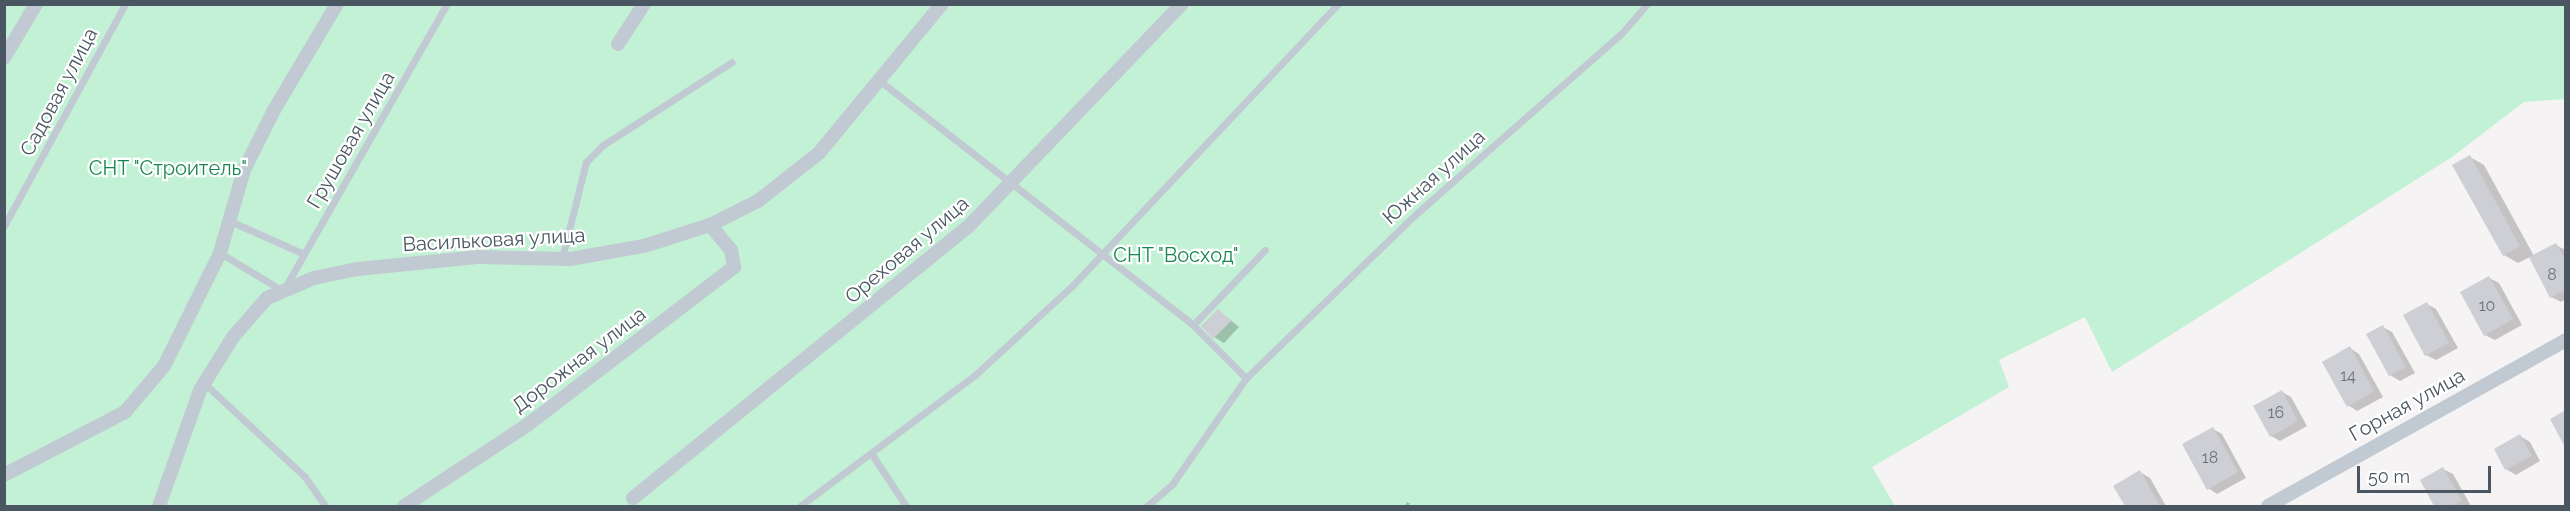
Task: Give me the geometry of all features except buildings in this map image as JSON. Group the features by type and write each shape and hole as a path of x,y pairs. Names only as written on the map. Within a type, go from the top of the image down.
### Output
{"street":[{"path":"4,58 36,4"},
{"path":"4,475 125,412 164,366 220,253 244,170 274,110 338,4"},
{"path":"618,44 644,4"},
{"name":"Васильковая улица","path":"159,507 204,383 233,337 267,298 314,278 358,269 479,257 562,258 644,246 710,225 758,201 819,153 942,4"},
{"name":"Ореховая улица","path":"633,498 887,296 966,228 1182,4"},
{"name":"Дорожная улица","path":"404,507 526,426 734,267 731,250 710,225"},
{"name":"Горная улица","path":"2268,507 2565,340"}],"lane":[{"name":"Садовая улица","path":"4,226 125,4"},
{"name":"Грушовая улица","path":"283,291 447,4"},
{"path":"800,507 975,375 1104,254 1338,4"},
{"name":"Южная улица","path":"1147,507 1173,483 1246,378 1417,213 1621,34 1647,4"},
{"path":"562,258 586,162 603,145 732,62"},
{"path":"880,81 1193,325 1246,378"},
{"path":"230,221 304,254"},
{"path":"1193,325 1265,250"},
{"path":"220,253 283,291"},
{"path":"204,383 305,477 325,507"},
{"path":"871,453 906,507"}],"path":[{"path":"1406,507 1410,500"}],"green space":[{"path":"2565,4 2566,99 2524,102 2452,157 2112,372 2085,317 1999,360 2009,387 1872,467 1895,506 5,506 4,5"}],"park label":[{"name":"СНТ \"Строитель\"","path":"168,168"},
{"name":"СНТ \"Восход\"","path":"1176,255"}]}
